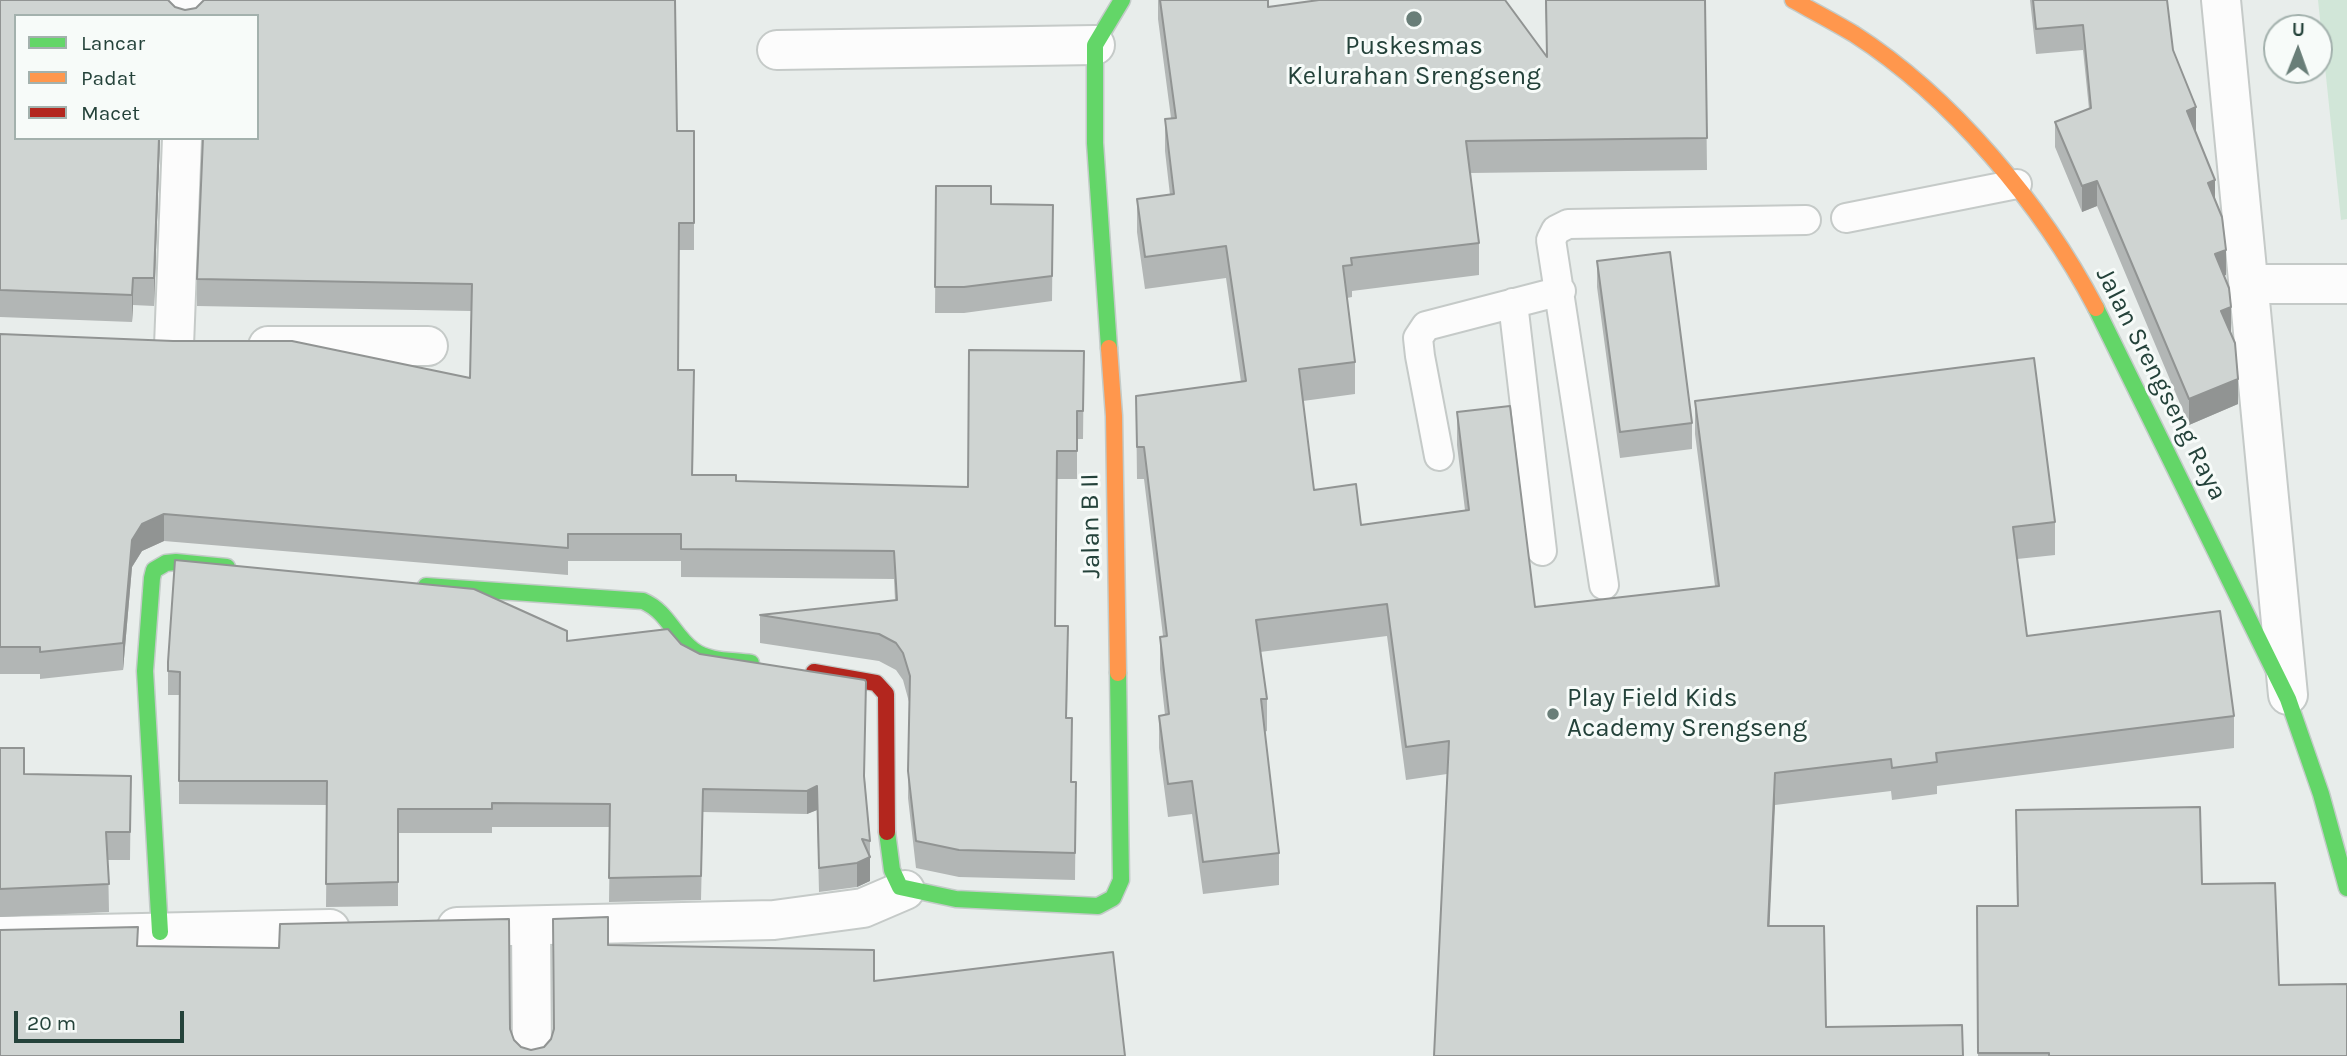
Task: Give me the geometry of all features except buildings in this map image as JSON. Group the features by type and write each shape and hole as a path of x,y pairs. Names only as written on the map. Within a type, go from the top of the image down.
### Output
{"street":[{"path":"777,50 1094,45 1122,0"},
{"name":"Jalan Srengseng Raya","path":"1793,0 1855,35 1930,93 2017,184 2073,264 2119,351 2288,699 2321,794 2347,888"},
{"path":"2221,0 2288,699"},
{"name":"Jalan B II","path":"905,890 956,898 1098,906 1114,898 1121,880 1114,416 1095,143 1094,45"},
{"path":"174,346 182,140"},
{"path":"2249,284 2347,284"},
{"path":"134,345 428,346"},
{"path":"160,933 145,671 152,578 154,570 166,563 246,569"},
{"path":"412,585 643,601 668,615 692,649 705,656 772,666"},
{"path":"421,928 774,920 863,908 905,890 896,880 888,831 886,694 876,683 866,680 799,670"},
{"path":"531,926 532,1056"},
{"path":"0,936 366,929"}],"lane":[{"path":"1846,218 2017,184"},
{"path":"1604,585 1561,291 1551,240 1556,230 1569,224 1806,220"},
{"path":"1438,456 1418,338 1426,326 1561,291"},
{"path":"1513,303 1542,551"}],"green space":[{"path":"2318,0 2347,0 2347,219 2341,220 2327,84 2333,84 2333,14 2319,14"}],"traffic: fast":[{"path":"1109,348 1095,143 1095,45 1122,0"},
{"path":"2096,308 2288,699 2321,794 2347,888"},
{"path":"160,932 145,671 152,578 154,570 166,563 227,567"},
{"path":"426,586 643,601 659,611 686,644 699,654 713,659 751,663"},
{"path":"887,832 892,870 900,887 956,899 1098,906 1113,898 1121,880 1118,673"}],"traffic: slow":[{"path":"1793,0 1854,34 1890,60 1926,89 1959,121 2022,193 2074,269 2096,308"},
{"path":"1109,348 1114,416 1118,673"}],"traffic: jam":[{"path":"814,672 876,683 886,694 887,832"}],"place":[{"name":"Puskesmas Kelurahan Srengseng","path":"1414,19"},
{"name":"Play Field Kids Academy Srengseng","path":"1553,714"}]}
